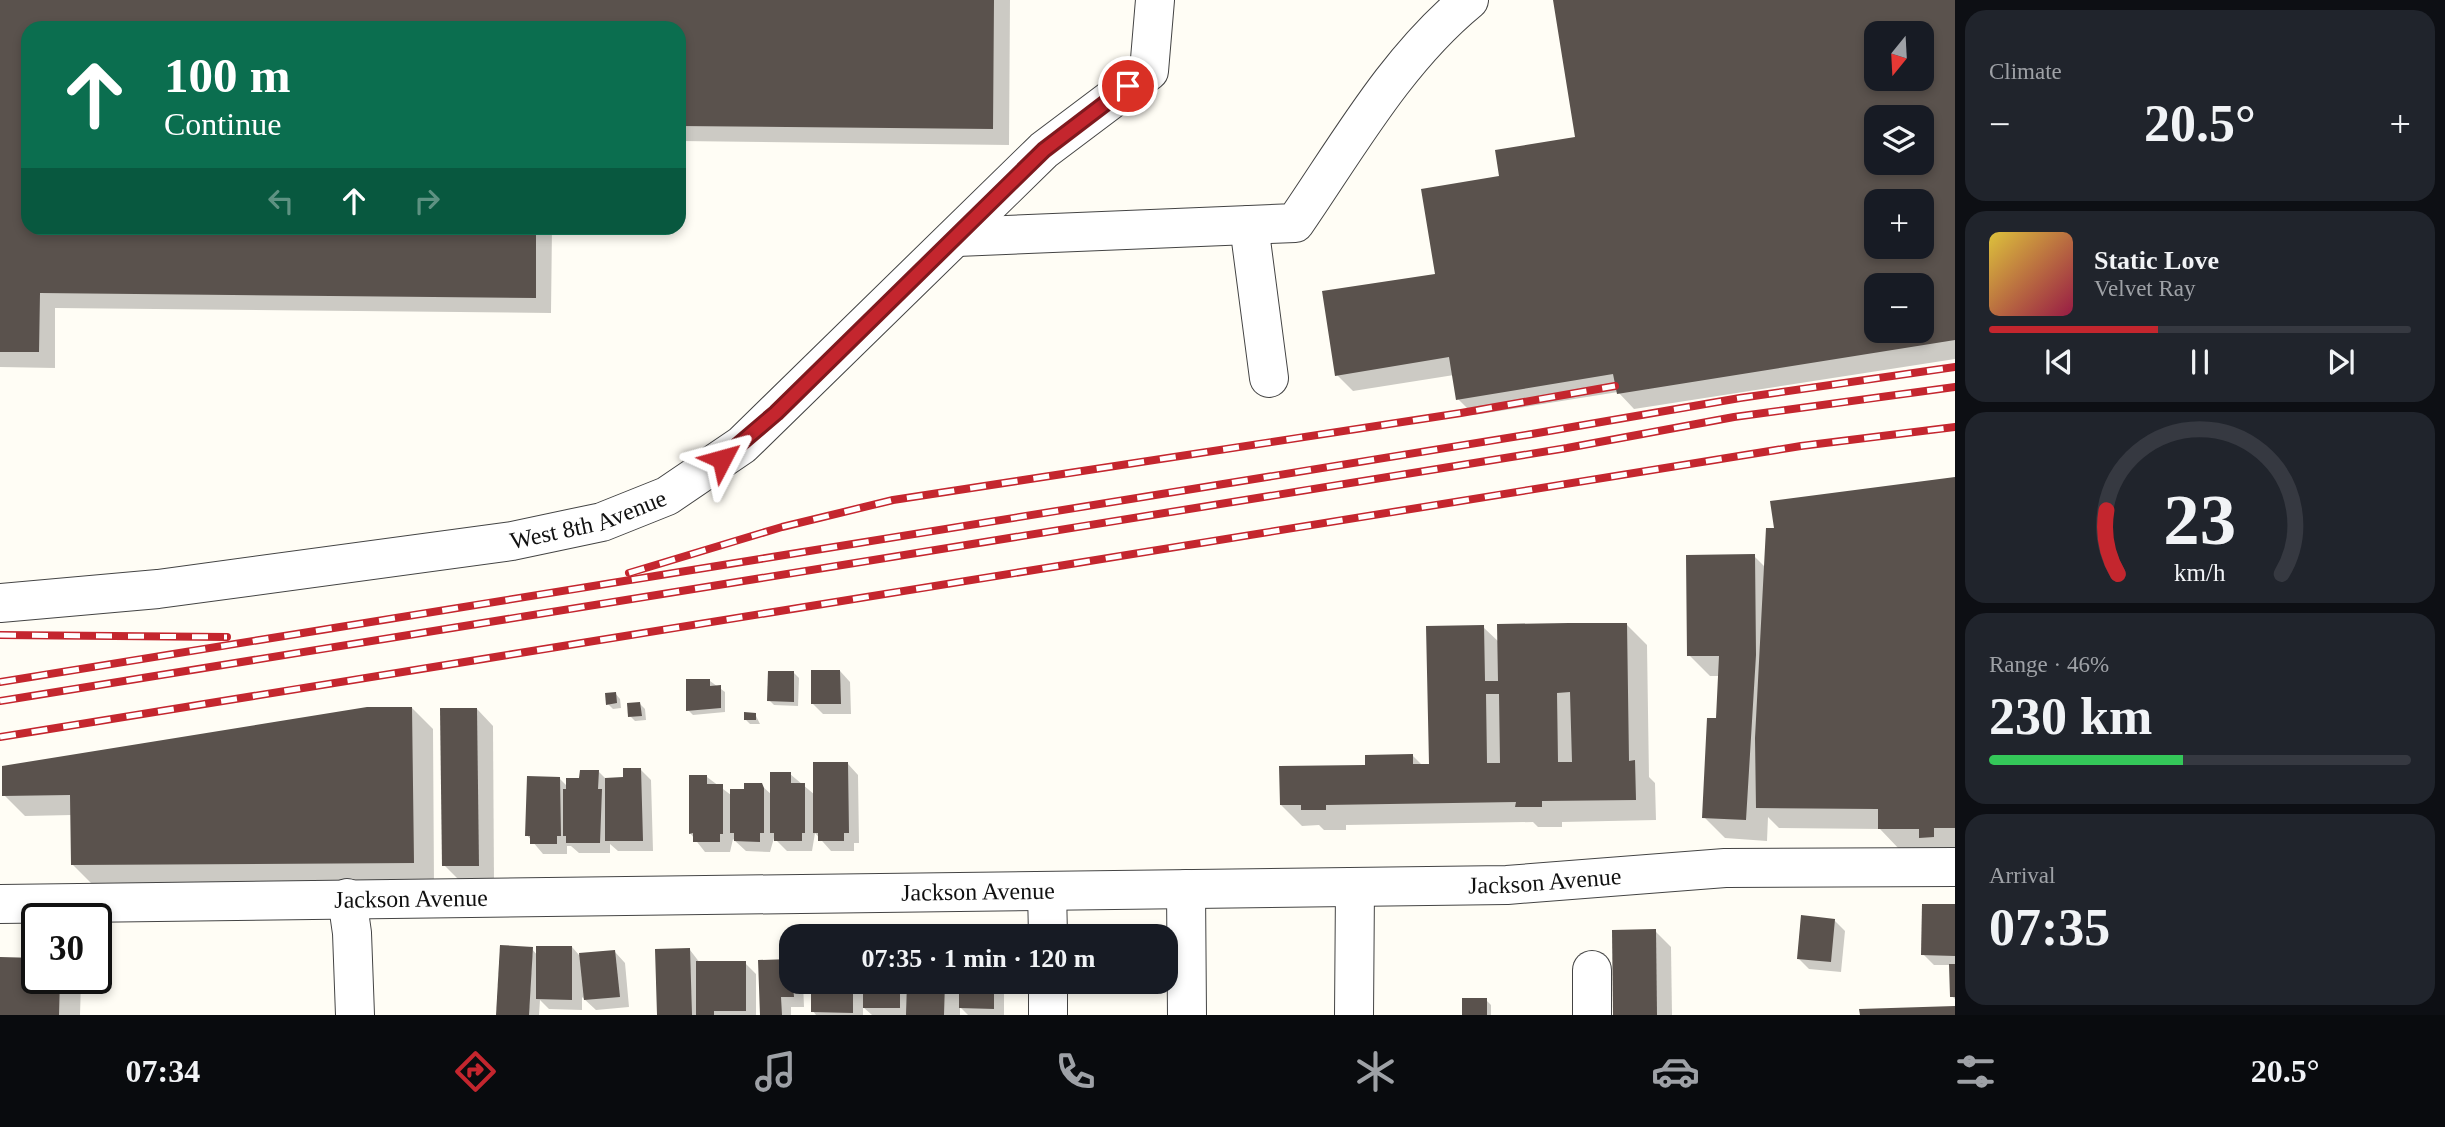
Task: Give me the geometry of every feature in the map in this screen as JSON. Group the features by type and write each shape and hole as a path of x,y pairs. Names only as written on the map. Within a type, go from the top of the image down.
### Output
{"street":[{"name":"West 8th Avenue","path":"0,603 158,589 512,541 591,525 633,512 667,496 742,444 1044,150 1149,71 1155,0"},
{"path":"957,237 1295,223 1398,73 1434,29 1469,0"},
{"path":"1249,225 1269,378"},
{"name":"Jackson Avenue","path":"0,905 347,898 1507,885 1725,869 1955,867"},
{"path":"1354,1015 1355,887"},
{"path":"1186,889 1187,1015"},
{"path":"1047,891 1048,924"},
{"path":"347,898 352,933 355,1015"},
{"path":"1592,970 1592,1015"},
{"path":"1048,994 1048,1015"}],"building":[{"path":"0,0 994,0 993,129 686,126 686,21 21,21 21,235 536,235 536,298 40,293 39,352 0,352"},
{"path":"1553,0 1955,0 1955,340 1617,394 1613,374 1456,400 1449,357 1335,376 1322,291 1435,274 1421,189 1499,176 1495,150 1575,137"},
{"path":"1955,477 1955,828 1934,828 1934,837 1919,838 1919,829 1878,829 1878,809 1756,808 1755,738 1766,528 1774,528 1770,501"},
{"path":"1755,554 1756,655 1746,820 1702,818 1707,718 1716,718 1719,656 1687,656 1686,555"},
{"path":"1627,623 1629,761 1635,760 1636,800 1542,801 1542,807 1515,807 1516,802 1326,805 1326,810 1301,810 1301,805 1280,805 1279,766 1365,765 1365,755 1413,754 1413,764 1429,764 1426,626 1484,625 1485,681 1498,681 1497,624","holes":["1570,692 1572,762 1558,762 1557,693","1486,694 1499,694 1500,763 1487,763"]},
{"path":"811,670 840,670 841,704 811,704"},
{"path":"768,671 794,671 794,702 767,701"},
{"path":"686,679 710,679 710,686 721,685 721,708 686,711"},
{"path":"616,692 617,703 606,705 605,693"},
{"path":"640,702 642,716 628,717 627,703"},
{"path":"367,707 412,707 414,863 71,865 70,795 2,796 2,766"},
{"path":"440,708 477,708 479,866 442,866"},
{"path":"744,712 756,713 756,720 744,720"},
{"path":"813,762 848,762 849,833 844,833 844,841 818,841 818,833 813,833"},
{"path":"623,768 641,768 643,841 605,841 605,778 623,777"},
{"path":"580,770 599,770 598,789 602,789 600,843 566,843 566,836 563,836 563,789 566,789 566,778 579,778"},
{"path":"770,772 791,772 791,783 805,783 805,833 802,833 802,841 774,841 774,833 770,833"},
{"path":"689,775 707,775 707,784 723,784 723,834 720,834 720,842 693,842 693,833 689,834"},
{"path":"527,776 560,777 561,836 557,836 557,844 530,844 530,836 525,836"},
{"path":"744,783 762,783 764,788 764,833 760,833 760,842 734,841 734,833 730,833 730,789 744,789"},
{"path":"1922,904 1955,904 1955,956 1921,955"},
{"path":"1801,915 1835,919 1831,962 1797,959"},
{"path":"1656,929 1657,1015 1613,1015 1612,930"},
{"path":"500,945 533,947 529,1015 496,1015"},
{"path":"536,946 572,946 572,1000 536,999"},
{"path":"690,948 692,1015 657,1015 655,949"},
{"path":"615,950 620,997 584,1000 579,953"},
{"path":"0,957 21,958 21,994 60,994 59,1015 0,1015"},
{"path":"779,959 779,994 794,994 794,997 781,997 782,1015 760,1015 758,960"},
{"path":"696,961 746,961 746,1011 714,1011 714,1015 696,1015"},
{"path":"1949,964 1955,964 1955,997 1950,997"},
{"path":"811,994 853,994 853,1013 811,1012"},
{"path":"863,994 900,994 900,1008 863,1008"},
{"path":"907,994 945,994 944,1015 906,1015"},
{"path":"959,994 994,994 994,1009 959,1008"},
{"path":"1462,998 1487,998 1487,1015 1462,1015"},
{"path":"1955,1006 1955,1015 1860,1015 1859,1009"}],"railway":[{"path":"0,682 1740,398 1955,367"},
{"path":"629,573 782,527 893,500 1461,413 1615,386"},
{"path":"0,701 1567,448 1734,417 1955,387"},
{"path":"0,737 1801,446 1955,427"},
{"path":"0,635 227,637"}],"route":[{"path":"722,459 776,413 1044,150 1128,86"}]}
